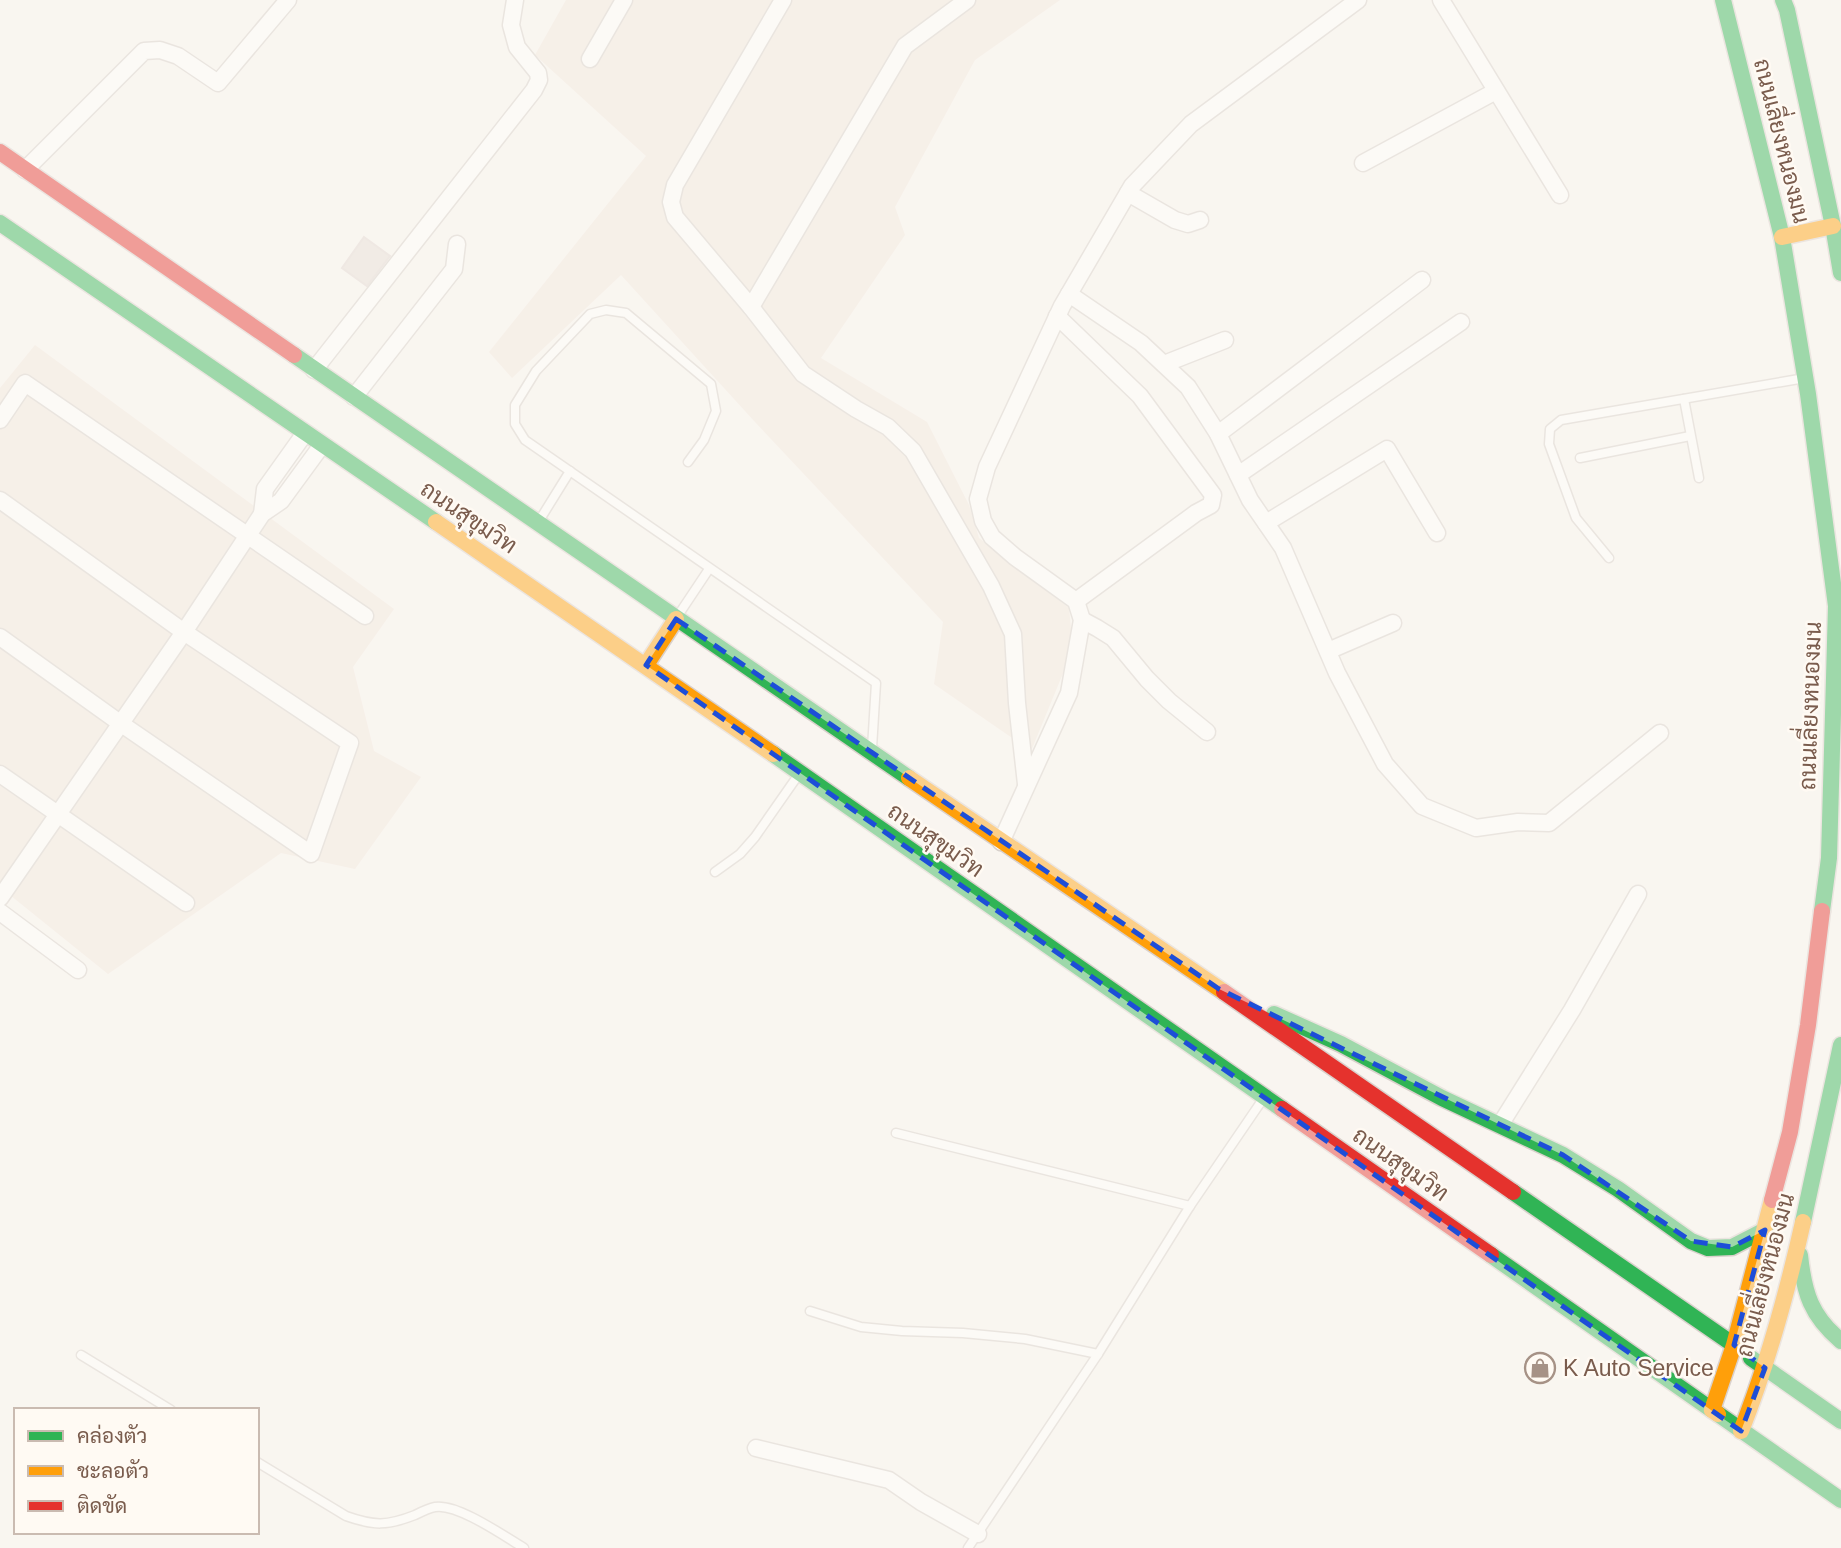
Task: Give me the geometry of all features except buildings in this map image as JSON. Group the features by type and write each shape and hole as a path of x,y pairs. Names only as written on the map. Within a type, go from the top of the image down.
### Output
{"main road":[{"name":"ถนนเลี่ยงหนองมน","path":"1712,1410 1734,1345 1790,1132 1808,1025 1829,858 1836,606 1806,378 1782,237 1723,0"},
{"name":"ถนนเลี่ยงหนองมน","path":"1783,0 1841,273"},
{"name":"ถนนสุขุมวิท","path":"0,152 943,803 1219,989 1841,1421"},
{"name":"ถนนสุขุมวิท","path":"0,223 646,665 1841,1500"},
{"path":"1782,237 1833,226"},
{"path":"646,665 676,619"},
{"path":"1219,989 1341,1044 1442,1098 1563,1155 1618,1189 1691,1241 1708,1248 1732,1247 1765,1230"},
{"name":"ถนนเลี่ยงหนองมน","path":"1741,1431 1765,1368 1799,1237 1841,1045"},
{"path":"1799,1237 1806,1296 1824,1326 1841,1341"}],"street":[{"path":"25,170 144,51 160,50 178,56 218,83 288,0"},
{"path":"314,370 534,90 539,80 538,74 517,47 511,24 515,0"},
{"path":"590,59 624,0"},
{"path":"783,0 675,185 671,202 675,217 803,374 888,427 913,451 991,586 1013,634 1026,786"},
{"path":"751,307 905,46 967,0"},
{"path":"1001,842 1069,693 1082,620 1076,601 992,537 983,521 978,499 987,467 1057,316 1132,186 1191,124 1359,0"},
{"path":"1441,0 1560,195"},
{"path":"1363,163 1496,91"},
{"path":"1128,193 1175,220 1188,224 1200,220"},
{"path":"354,397 454,269 457,244"},
{"path":"1218,434 1422,280"},
{"path":"1069,294 1141,343 1188,387 1218,434 1250,500 1283,548 1337,673 1385,764 1422,806 1476,828 1518,822 1549,823 1660,733"},
{"path":"1057,316 1140,396 1213,495 1211,505 1196,513 1076,601"},
{"path":"1238,475 1461,322"},
{"path":"1164,364 1225,340"},
{"path":"0,420 25,383 365,615"},
{"path":"262,514 265,489 305,433"},
{"path":"0,898 262,514 281,501 322,445"},
{"path":"1266,523 1387,449 1437,533"},
{"path":"0,500 184,632 349,743 311,854 0,637"},
{"path":"1082,620 1113,638 1169,701 1208,732"},
{"path":"1328,651 1393,623"},
{"path":"0,774 186,904"},
{"path":"1500,1125 1572,1010 1638,894"},
{"path":"0,912 78,970"},
{"path":"756,1448 889,1480 921,1502 978,1534"}],"lane":[{"path":"688,462 704,440 716,411 711,384 626,313 606,310 590,314 536,371 515,405 515,424 525,440 876,683 872,754"},
{"path":"1609,558 1576,518 1549,444 1550,429 1561,420 1806,378"},
{"path":"1684,399 1699,478"},
{"path":"1580,458 1690,436"},
{"path":"538,524 570,471"},
{"path":"676,619 709,569"},
{"path":"715,872 740,854 755,837 800,773"},
{"path":"968,1548 1098,1354 1190,1206 1264,1097"},
{"path":"896,1133 1190,1206"},
{"path":"810,1311 862,1327 1025,1339 1098,1354"},
{"path":"81,1355 168,1408"},
{"path":"259,1463 346,1516 358,1520 385,1524 435,1507 446,1507 457,1510 524,1548"}],"highlighted area":[{"path":"676,619 1219,989 1563,1155 1691,1241 1732,1247 1765,1230 1734,1345 1765,1368 1741,1431 646,665"}],"shaded area":[{"path":"566,0 1060,0 975,60 895,207 905,235 821,358 927,422 969,505 979,538 1069,608 1073,649 1031,751 934,684 943,622 621,275 512,378 489,352 646,156 535,55"},
{"path":"35,345 394,609 353,667 374,751 421,777 355,869 281,853 108,974 0,887 0,388"}],"traffic: fast":[{"path":"1723,0 1782,237 1808,394 1836,606 1829,858 1822,911"},
{"path":"1783,0 1841,273"},
{"path":"0,223 436,522"},
{"path":"294,355 909,778"},
{"path":"773,754 1282,1109"},
{"path":"1274,1014 1341,1044 1442,1098 1563,1155 1618,1189 1691,1241 1708,1248 1732,1247 1765,1230"},
{"path":"1803,1222 1841,1045"},
{"path":"1513,1192 1734,1345"},
{"path":"1491,1255 1712,1410"},
{"path":"1800,1255 1811,1303 1823,1322 1841,1341"},
{"path":"1751,1358 1841,1421"},
{"path":"1718,1414 1841,1500"}],"traffic: slow":[{"path":"1782,237 1833,226"},
{"path":"436,522 773,754"},
{"path":"646,665 676,619"},
{"path":"909,778 1224,992"},
{"path":"1718,1414 1712,1410 1734,1345 1772,1200"},
{"path":"1741,1431 1776,1328 1803,1222"}],"traffic: jam":[{"path":"0,152 294,355"},
{"path":"1772,1200 1790,1132 1808,1025 1822,911"},
{"path":"1224,992 1513,1192"},
{"path":"1282,1109 1491,1255"}],"place":[{"name":"K Auto Service","path":"1540,1368"}]}
